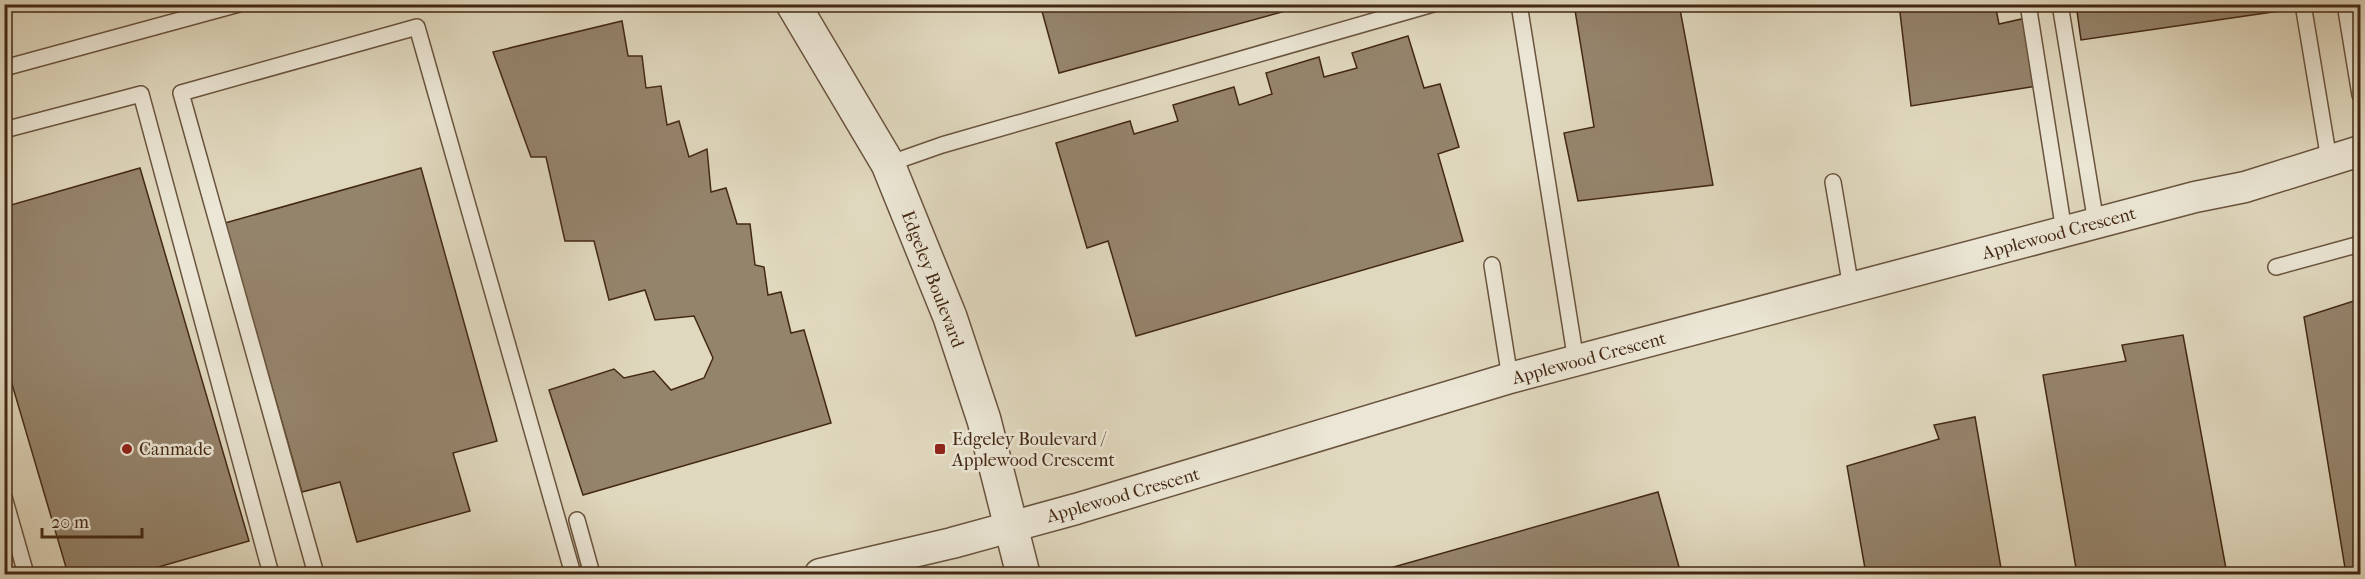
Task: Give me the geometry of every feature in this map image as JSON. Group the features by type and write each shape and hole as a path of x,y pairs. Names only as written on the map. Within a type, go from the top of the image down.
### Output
{"street":[{"name":"Edgeley Boulevard","path":"793,4 888,164 950,317 984,420 1023,574"},
{"name":"Applewood Crescent","path":"820,574 952,543 1076,509 1510,378 2064,231 2195,197 2245,187 2361,151"}],"lane":[{"path":"4,68 239,4"},
{"path":"888,164 942,145 1433,4"},
{"path":"1519,4 1576,361"},
{"path":"2028,4 2064,231"},
{"path":"2060,4 2096,223"},
{"path":"2303,4 2329,160"},
{"path":"2345,4 2355,26 2361,95"},
{"path":"316,574 181,93 417,27 573,574"},
{"path":"4,130 141,94 271,574"},
{"path":"1833,182 1851,288"},
{"path":"2276,267 2361,244"},
{"path":"1492,266 1510,378"},
{"path":"4,497 26,574"},
{"path":"577,520 592,574"}],"building":[{"path":"1040,4 1311,4 1059,73"},
{"path":"1574,4 1679,4 1713,185 1578,201 1564,133 1594,127"},
{"path":"1899,4 1995,4 1999,24 2026,18 2037,86 1911,106"},
{"path":"2076,4 2278,4 2279,11 2081,40"},
{"path":"622,21 628,56 642,56 646,88 661,86 667,125 679,121 689,157 707,149 711,192 726,188 737,224 750,224 755,265 764,267 768,295 781,292 791,333 804,330 831,423 583,495 549,390 614,369 624,378 654,371 671,390 704,378 713,358 694,316 655,320 645,290 609,300 594,241 565,241 546,157 531,157 493,52"},
{"path":"1408,36 1424,88 1440,84 1459,147 1438,154 1463,241 1136,336 1108,241 1087,248 1056,143 1130,121 1134,134 1178,121 1173,105 1234,87 1239,105 1272,94 1266,73 1319,57 1324,77 1357,68 1352,53"},
{"name":"Canmade","path":"140,168 249,541 134,574 68,574 4,357 4,207"},
{"path":"421,168 497,441 453,453 470,511 357,542 340,482 302,492 225,223"},
{"path":"2360,299 2360,574 2346,574 2304,317"},
{"path":"2183,335 2227,574 2077,574 2043,375 2126,361 2122,345"},
{"path":"1975,417 2002,574 1866,574 1847,466 1939,439 1934,425"},
{"path":"1658,492 1681,574 1369,574"}],"place":[{"name":"Canmade","path":"127,449"},
{"name":"Edgeley Boulevard / Applewood Crescemt","path":"940,449"}]}
